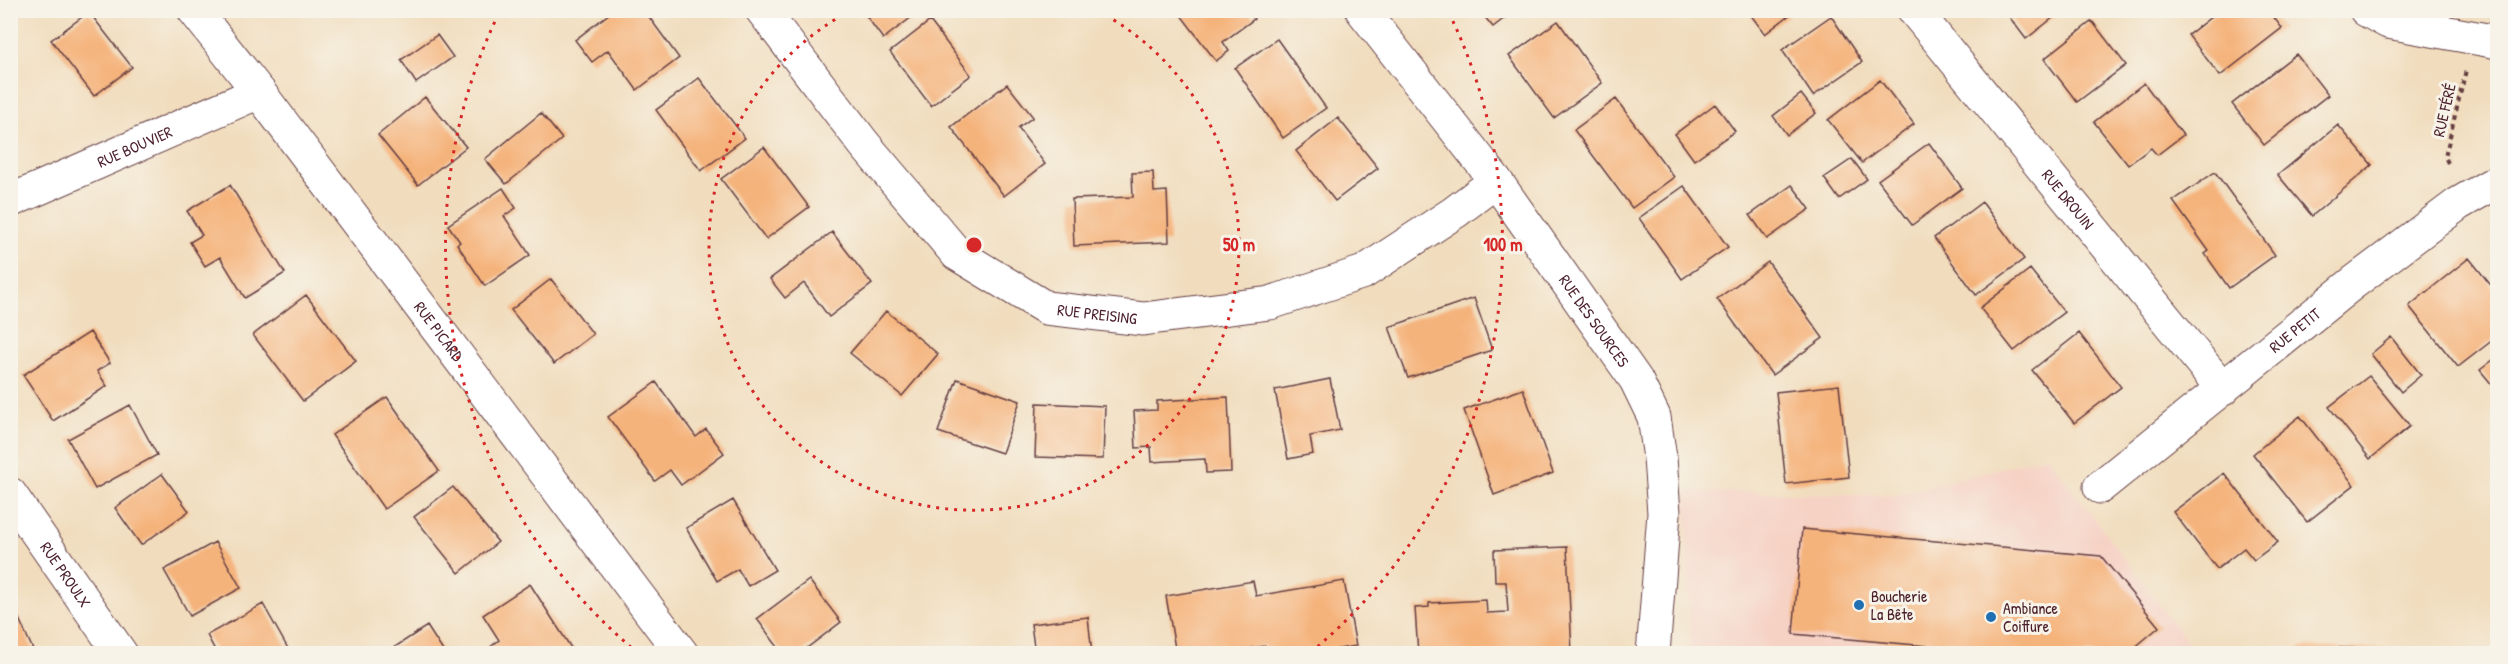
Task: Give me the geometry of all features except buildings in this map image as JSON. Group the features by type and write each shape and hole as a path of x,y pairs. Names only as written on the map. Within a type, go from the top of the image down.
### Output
{"street":[{"name":"RUE PICARD","path":"194,10 259,92 682,654"},
{"name":"RUE PREISING","path":"762,10 864,144 957,254 1046,308 1143,319 1270,303 1364,272 1455,212 1496,181"},
{"name":"RUE DES SOURCES","path":"1362,10 1496,181 1636,380 1654,417 1664,513 1653,654"},
{"name":"RUE DROUIN","path":"1914,10 2223,389"},
{"path":"2366,10 2373,17 2388,22 2498,42"},
{"name":"RUE BOUVIER","path":"10,201 259,92"},
{"name":"RUE PETIT","path":"2100,487 2353,284 2458,204 2498,181"},
{"name":"RUE PROULX","path":"10,494 121,654"}],"path":[{"name":"RUE FÉRÉ","path":"2448,163 2445,157 2468,63"}],"shaded area":[{"path":"2047,456 2196,653 1690,653 1686,491 1897,495"}],"place":[{"name":"Boucherie La Bête","path":"1859,605"},
{"name":"Ambiance Coiffure","path":"1991,617"}]}
